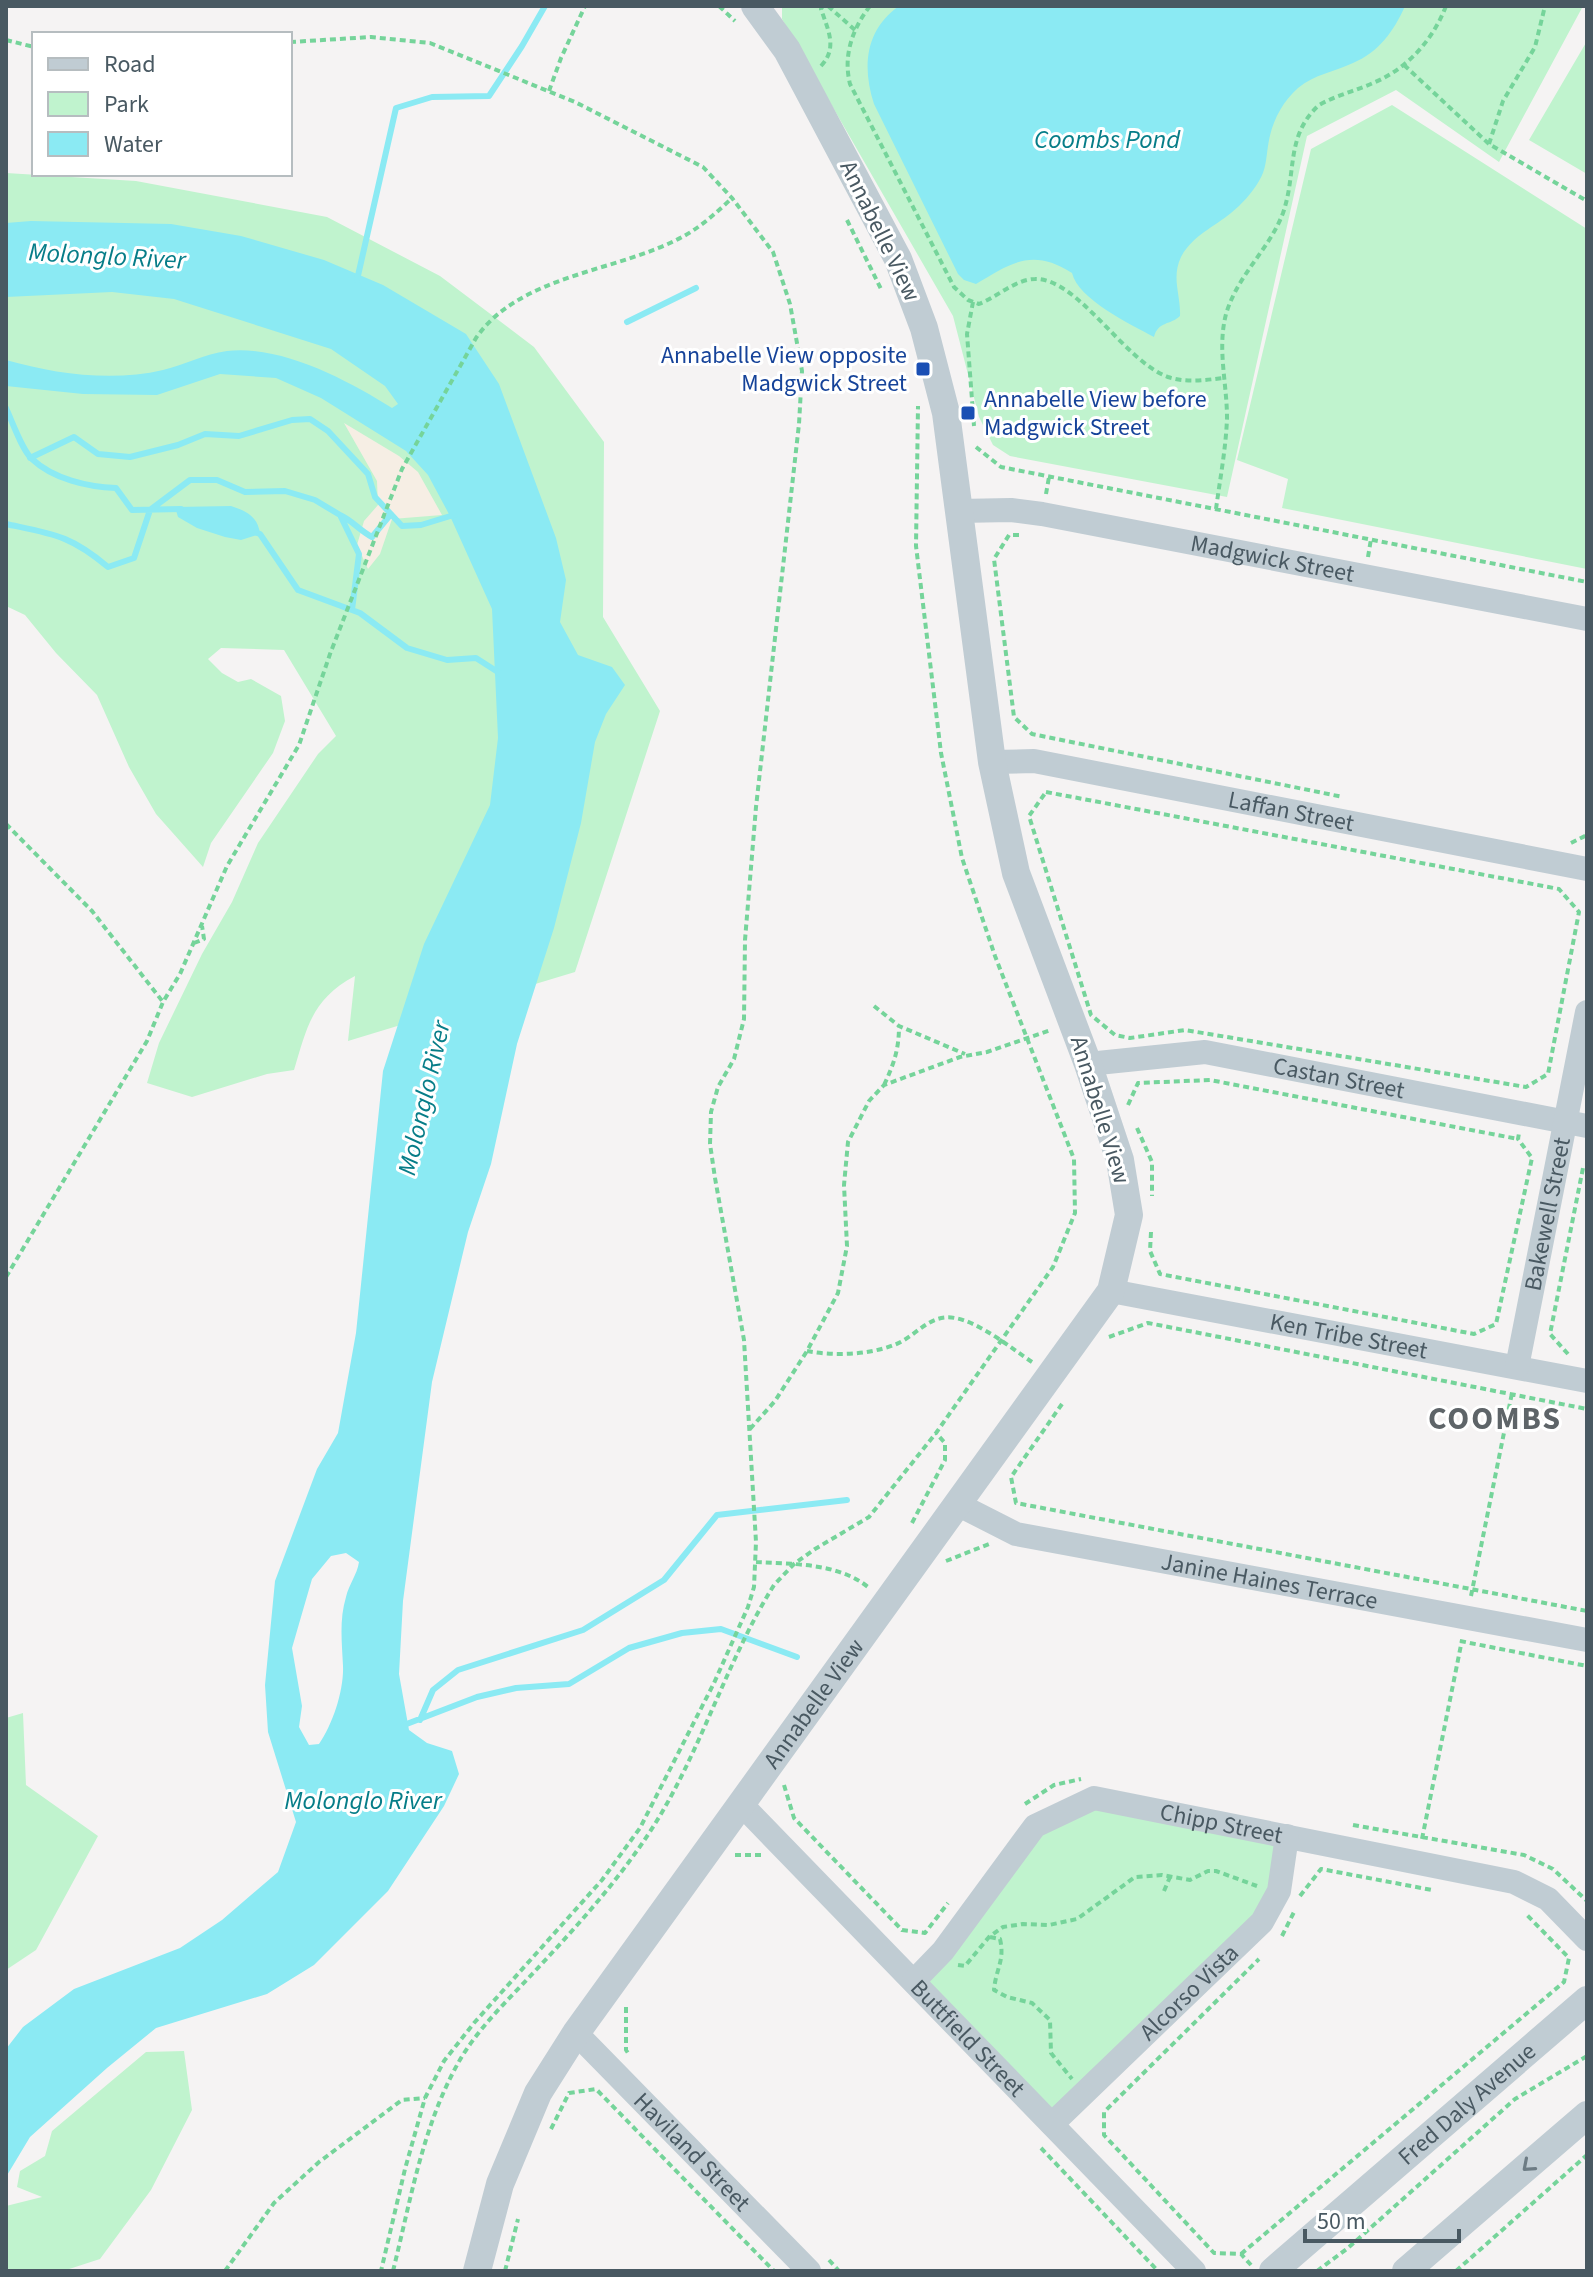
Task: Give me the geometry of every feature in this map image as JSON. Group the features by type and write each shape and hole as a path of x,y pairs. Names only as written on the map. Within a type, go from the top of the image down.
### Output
{"street":[{"name":"Annabelle View","path":"477,2271 500,2184 538,2093 576,2033 1111,1291 1129,1215 1120,1160 1088,1064 1082,1019 1016,873 992,762 946,413 924,328 898,259 787,50 755,6"},
{"name":"Madgwick Street","path":"959,511 1011,510 1042,514 1587,619"},
{"name":"Laffan Street","path":"992,762 1034,761 1587,869"},
{"name":"Bakewell Street","path":"1517,1367 1577,1124 1587,1012"},
{"name":"Castan Street","path":"1088,1064 1205,1052 1577,1124"},
{"name":"Ken Tribe Street","path":"1111,1291 1587,1381"},
{"name":"Janine Haines Terrace","path":"957,1504 1016,1534 1587,1640"},
{"name":"Chipp Street","path":"914,1981 943,1951 1035,1826 1094,1798 1514,1882 1548,1899 1587,1939"},
{"name":"Buttfield Street","path":"741,1804 1194,2271"},
{"name":"Alcorso Vista","path":"1052,2124 1262,1922 1279,1891 1287,1836"},
{"name":"Fred Daly Avenue","path":"1273,2271 1587,2000"},
{"name":"Haviland Street","path":"576,2033 809,2271"},
{"path":"1406,2271 1587,2115"}],"path":[{"path":"549,91 585,6"},
{"path":"820,68 827,60 832,42 821,9 826,6 855,30"},
{"path":"870,6 855,30 846,64 850,84 954,287 963,297 979,304 1028,280 1048,280 1066,290 1157,373 1179,380 1224,378"},
{"path":"1216,509 1226,435 1221,347 1226,316 1241,278 1282,215 1297,136 1302,125 1319,105 1388,76 1404,65 1434,30 1446,6"},
{"path":"1489,144 1503,101 1535,47 1545,6"},
{"path":"292,42 371,37 430,43 549,91 703,167 732,198 773,252 790,304 802,371 756,807 745,940 744,1019 734,1059 718,1087 711,1112 710,1144 744,1340 756,1562 751,1597 736,1636 640,1828 602,1880 466,2032 444,2061 425,2098 381,2271"},
{"path":"6,40 32,46"},
{"path":"1404,65 1489,144 1587,201"},
{"path":"6,1277 147,1041 227,866 299,745 330,654 402,469 485,324 505,308 550,285 684,236 711,218 732,198"},
{"path":"846,216 887,300"},
{"path":"973,302 967,334 976,448 1001,467 1587,582"},
{"path":"393,2271 429,2129 462,2056 481,2029 576,1928 661,1814 774,1585 794,1564 869,1517 936,1433 1053,1267 1075,1213 1074,1159 995,956 962,858 941,753 916,546 918,405"},
{"path":"1024,534 1009,535 994,559 1014,717 1032,734 1356,799"},
{"path":"1082,1019 1029,816 1046,792 1559,889 1579,912 1587,914"},
{"path":"6,824 92,911 163,1002"},
{"path":"1572,843 1587,835"},
{"path":"884,1085 1082,1019 1115,1035 1130,1038 1185,1030 1526,1087 1548,1074 1579,912"},
{"path":"874,1006 899,1026 967,1055"},
{"path":"749,1430 775,1401 807,1351 838,1293 847,1246 844,1185 848,1142 869,1101 884,1085 895,1061 899,1026"},
{"path":"1127,1108 1138,1083 1210,1080 1518,1139 1532,1158 1496,1324 1474,1334 1160,1274 1150,1251 1151,1222"},
{"path":"1133,1121 1152,1162 1151,1207"},
{"path":"1578,1356 1569,1354 1550,1334 1583,1168 1587,1165"},
{"path":"807,1351 839,1354 892,1346 924,1325 944,1317 970,1323 1002,1342"},
{"path":"1102,1347 1110,1336 1148,1323 1587,1409"},
{"path":"1070,1393 1011,1477 1016,1503 1587,1611"},
{"path":"907,1532 945,1460 945,1443 936,1433"},
{"path":"946,1561 989,1544"},
{"path":"756,1562 825,1568 859,1579 887,1602"},
{"path":"1025,1804 1054,1785 1094,1776"},
{"path":"794,1818 902,1930 925,1933 955,1964 965,1966 989,1937 1003,1927 1049,1925 1077,1919 1135,1877 1162,1875 1190,1880 1208,1871 1216,1871 1255,1886"},
{"path":"1339,1822 1524,1855 1553,1869 1587,1901"},
{"path":"730,1855 763,1855"},
{"path":"1282,1936 1301,1895 1321,1869 1443,1892"},
{"path":"1164,1891 1170,1877"},
{"path":"925,1933 953,1898"},
{"path":"989,1937 1000,1939 1004,1954 994,1990 1007,1997 1032,2003 1050,2020 1051,2053 1104,2112 1104,2135 1214,2253 1241,2254 1564,1982 1569,1958 1519,1907"},
{"path":"1104,2112 1259,1958"},
{"path":"634,1995 625,2008 626,2050 636,2061"},
{"path":"1317,2271 1348,2248 1515,2099 1587,2056"},
{"path":"549,2133 569,2093 596,2089 774,2271"},
{"path":"225,2271 274,2203 319,2162 402,2100 425,2098"},
{"path":"1456,2271 1587,2155"},
{"path":"505,2271 519,2215"}],"green space":[{"path":"782,6 1583,6 1499,162 1396,90 1307,136 1227,497 1010,456 993,445 979,417 953,316 782,19"},
{"path":"1587,41 1587,174 1529,140"},
{"path":"1392,105 1587,229 1587,569 1282,508 1288,479 1237,460 1311,149"},
{"path":"6,173 136,181 327,217 440,276 534,347 604,442 603,617 660,711 575,972 348,1041 355,976 329,994 320,1005 308,1027 294,1070 267,1074 192,1097 147,1083 159,1043 202,954 232,902 258,843 318,754 336,736 284,650 221,648 208,659 222,673 238,682 251,679 281,696 285,721 273,753 211,843 203,867 156,814 129,767 97,695 25,615 6,606"},
{"path":"23,1713 26,1785 98,1836 36,1950 6,1970 6,1718"},
{"path":"1094,1798 1287,1836 1279,1891 1052,2124 914,1981 1035,1826"},
{"path":"184,2051 192,2110 151,2190 100,2259 63,2271 6,2271 6,2206 42,2197 17,2187 20,2171 45,2156 52,2131 146,2052"}],"sand":[{"path":"344,423 399,456 418,472 442,515 392,519 380,554 368,569 357,545 364,521 378,505 377,481"}],"water":[{"name":"Coombs Pond","path":"899,6 1405,6 1391,32 1371,53 1311,79 1287,100 1274,122 1264,169 1256,185 1235,210 1191,243 1181,257 1177,279 1180,316 1162,326 1154,337 1094,301 1076,283 1072,273 1046,261 1012,264 976,284 958,274 874,104 870,90 868,63 873,38 879,26"},
{"name":"Molonglo River","path":"6,223 171,224 241,236 324,260 383,285 466,334 499,384 556,538 566,580 560,622 578,655 612,667 625,685 606,714 595,742 581,823 554,928 517,1044 491,1164 468,1232 432,1382 403,1601 399,1674 409,1730 427,1743 452,1751 459,1774 444,1806 388,1891 314,1965 267,1994 156,2028 30,2137 6,2177 6,2049 23,2027 74,1989 180,1948 222,1920 278,1872 296,1822 268,1732 265,1685 275,1581 317,1469 338,1433 356,1333 383,1071 424,944 490,805 498,738 492,609 428,475 406,451 321,398 276,378 220,374 157,395 83,394 6,386 6,360 44,369 104,376 144,374 219,352 248,351 270,353 313,367 355,386 392,408 398,404 385,386 331,349 174,299 112,292 6,297","holes":["346,1553 359,1562 342,1614 343,1675 340,1696 319,1744 309,1745 299,1727 302,1706 292,1648 312,1579 331,1556"]},
{"path":"231,506 251,516 260,534 241,540 225,537 197,528 178,517 175,507"}],"waterway":[{"path":"357,280 396,108 432,97 489,96 545,6"},
{"path":"627,322 696,288"},
{"path":"6,408 28,455 50,472 83,484 116,488 132,510 181,509"},
{"path":"30,458 74,437 98,454 130,457 178,445 205,434 239,436 292,420 310,419 328,431 368,474 375,497 402,526 421,525 457,514"},
{"path":"6,524 60,537 83,548 108,567 134,558 150,510 190,480 217,480 245,492 285,491 315,500 340,515 359,554 352,610"},
{"path":"340,515 372,537 391,514"},
{"path":"252,531 260,534 298,590 360,613 407,648 447,660 476,658 501,674"},
{"path":"420,1720 433,1690 458,1670 583,1630 664,1580 717,1515 847,1500"},
{"path":"404,1725 477,1697 516,1688 569,1684 629,1648 682,1633 721,1629 797,1657"}],"place":[{"name":"Annabelle View opposite Madgwick Street","path":"923,369"},
{"name":"Annabelle View before Madgwick Street","path":"968,413"}],"district":[{"name":"COOMBS","path":"1495,1419"}]}
